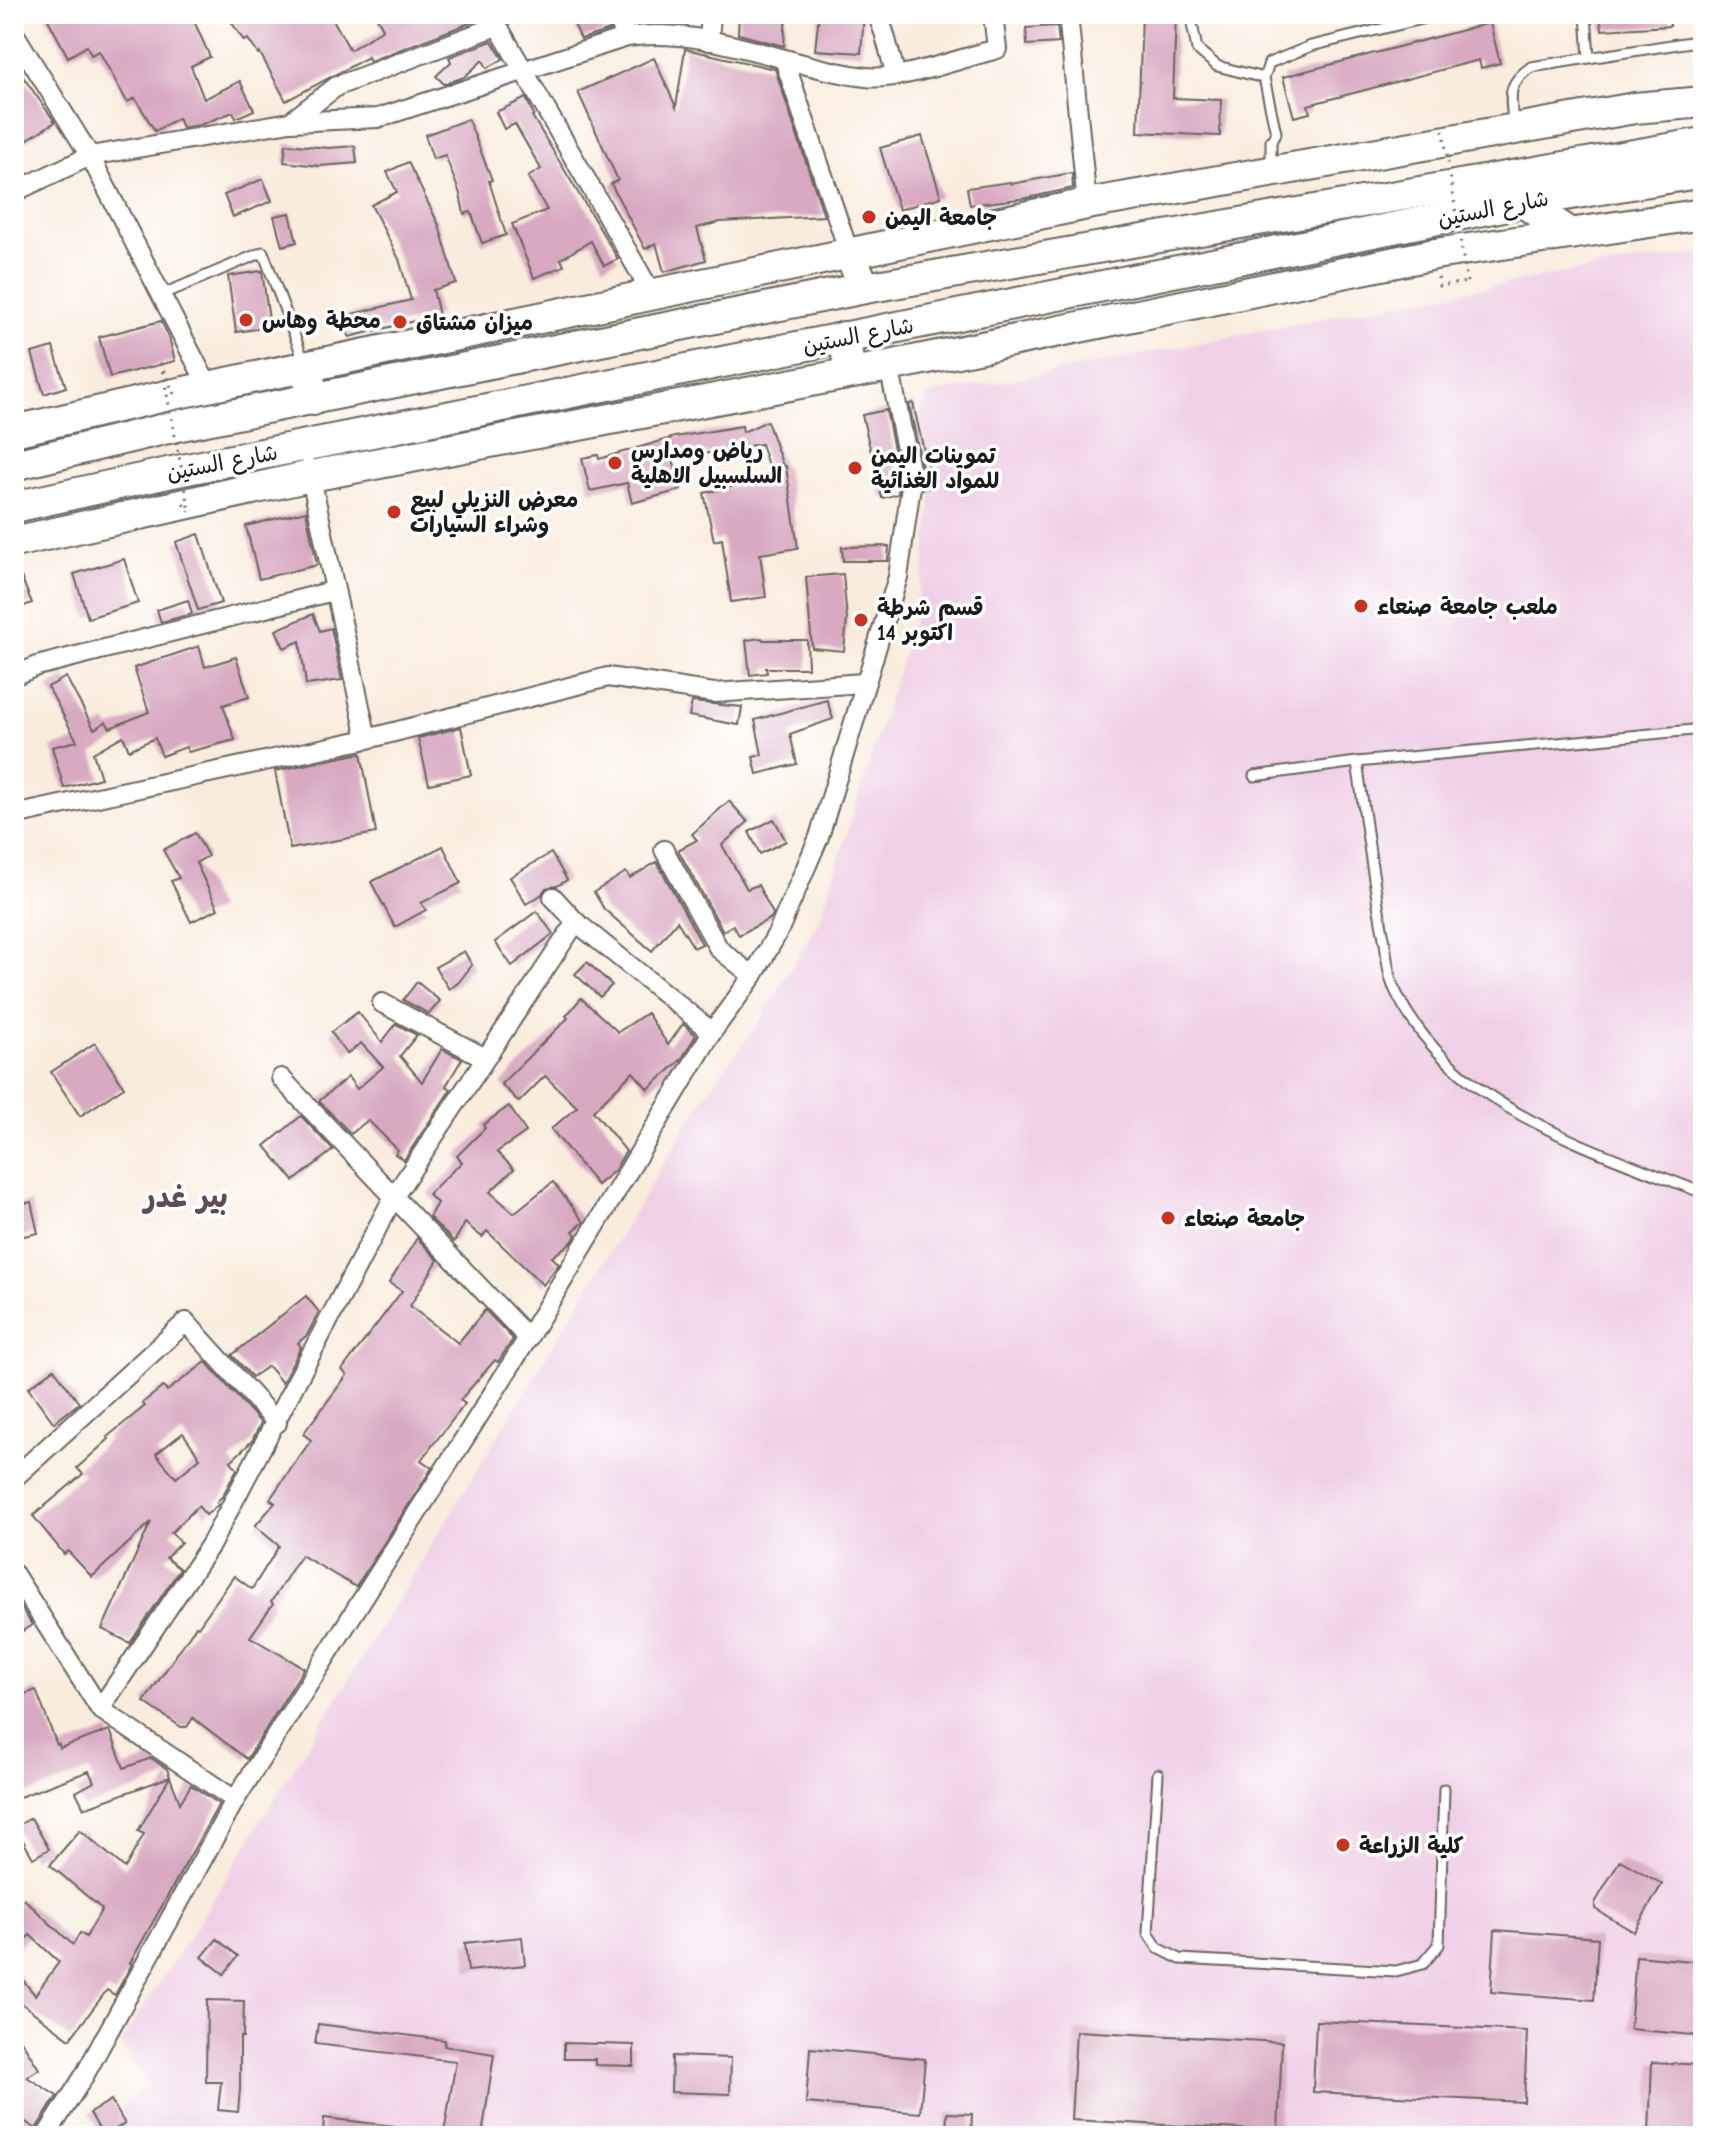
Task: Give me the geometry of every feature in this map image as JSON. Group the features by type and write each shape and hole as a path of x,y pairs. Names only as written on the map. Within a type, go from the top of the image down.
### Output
{"main road":[{"path":"14,431 174,394 1087,204 1635,108 1703,102"},
{"name":"شارع الستين","path":"14,465 181,425 865,288 1703,143"},
{"name":"شارع الستين","path":"14,507 303,446 1523,202 1703,172"},
{"path":"1523,202 1571,234"},
{"name":"شارع الستين","path":"14,542 311,476 889,366 1435,254 1703,214"},
{"path":"849,253 865,288"},
{"path":"844,337 850,372"},
{"path":"307,367 313,400"}],"street":[{"path":"615,14 627,37"},
{"path":"709,41 711,14"},
{"path":"877,14 896,76"},
{"path":"14,192 90,156 290,122 378,118 627,37 654,33 709,41 868,78 896,76 997,49 993,14"},
{"path":"1068,14 1087,204"},
{"path":"290,122 337,86 494,20 652,294"},
{"path":"14,33 90,156 209,388"},
{"path":"784,59 849,253"},
{"path":"46,2136 84,2076 235,1800 528,1338 712,1032 753,976 778,932 819,837 898,577 912,479 889,366"},
{"path":"303,446 367,739"},
{"path":"14,676 37,666 333,591"},
{"path":"14,815 367,739 608,677 714,693 864,683"},
{"path":"664,850 719,949 753,976"},
{"path":"553,897 576,922 712,1032"},
{"path":"100,1709 211,1544 393,1198 576,922"},
{"path":"382,1003 485,1058"},
{"path":"281,1078 528,1338"},
{"path":"14,1478 186,1322 277,1423"},
{"path":"14,1574 100,1709 235,1800"}],"lane":[{"path":"1190,14 1197,49 1217,66 1264,78"},
{"path":"1271,172 1271,141 1276,133 1264,78 1269,63 1311,46 1443,14"},
{"path":"1586,14 1589,58"},
{"path":"1513,130 1511,85 1531,67 1703,40"},
{"path":"161,295 263,252 307,367"},
{"path":"1254,776 1357,762 1703,729"},
{"path":"1357,762 1393,988 1429,1046 1469,1081 1511,1110 1586,1146 1703,1193"},
{"path":"1158,1774 1148,1933 1158,1948 1180,1959 1396,1971 1423,1964 1439,1945 1444,1789"}],"path":[{"path":"1439,286 1467,282 1443,130"},
{"path":"174,394 161,364 190,512 183,504"}],"shaded area":[{"name":"جامعة صنعاء","path":"1703,253 1703,2136 109,2136 127,2100 148,2086 120,2043 185,1944 407,1585 706,1094 761,1019 820,919 911,629 925,563 932,486 920,418 926,397 1399,303 1582,270"}],"building":[{"path":"45,14 191,14 210,57 191,66 204,99 240,81 254,110 236,118 233,112 200,125 182,128 178,118 155,131 135,98 127,102 99,51 91,55 87,46 68,57"},
{"path":"226,14 330,14 350,50 383,29 375,14 479,14 480,19 370,61 368,57 286,101 260,53 248,39 244,41"},
{"path":"569,14 603,14 610,30 581,39"},
{"path":"739,14 786,14 784,46 738,34"},
{"path":"819,14 864,14 861,53 815,50"},
{"path":"1142,14 1176,14 1173,98 1221,100 1220,136 1138,132"},
{"path":"1600,14 1670,14 1670,26 1602,30"},
{"path":"1490,23 1500,63 1481,68 1479,60 1308,105 1310,113 1294,117 1283,77"},
{"path":"1057,26 1059,43 1027,45 1026,28"},
{"path":"492,41 503,59 487,68 483,60 464,77 444,84 436,76 451,62 449,57"},
{"path":"685,49 775,69 824,216 720,222 697,228 706,260 664,272 656,243 645,249 611,184 618,180 578,92 654,58 676,107"},
{"path":"14,64 55,122 14,148"},
{"path":"526,98 532,116 618,259 604,266 591,241 561,259 564,266 534,278 512,224 547,210 528,177 541,169 515,124 504,129 496,112"},
{"path":"468,119 492,180 489,181 506,235 482,243 471,212 464,214 445,155 433,159 425,135"},
{"path":"922,136 941,197 899,210 880,148"},
{"path":"286,144 329,148 355,146 357,163 319,166 284,162"},
{"path":"408,162 439,225 456,283 433,290 439,315 349,337 344,316 411,300 399,259 371,205 397,192 387,172"},
{"path":"1072,173 1073,188 970,205 967,188"},
{"path":"263,179 272,201 233,217 224,195"},
{"path":"290,213 297,242 282,246 274,216"},
{"path":"262,271 270,327 236,332 228,276"},
{"path":"161,321 175,361 110,377 99,337"},
{"path":"53,347 66,387 44,394 32,353"},
{"path":"913,403 932,486 923,489 924,477 909,404"},
{"path":"886,410 900,479 898,494 882,498 862,415"},
{"path":"767,421 783,466 786,466 798,548 760,554 766,597 731,602 722,539 714,541 704,493 772,478 761,444 673,459 681,490 632,503 627,483 590,491 582,458 598,455 599,459 675,437 742,426 743,432"},
{"path":"306,511 317,565 259,579 246,526"},
{"path":"199,534 221,603 198,610 176,542"},
{"path":"889,546 888,561 843,561 842,547"},
{"path":"124,559 138,603 88,618 74,574"},
{"path":"14,560 32,603 14,610"},
{"path":"843,574 847,619 844,651 812,648 806,577"},
{"path":"188,600 192,614 161,622 157,610"},
{"path":"313,614 320,631 331,628 342,680 306,685 300,641 284,648 276,630"},
{"path":"746,640 807,640 808,668 766,668 767,673 750,675"},
{"path":"199,646 205,667 236,657 249,697 223,705 235,740 188,752 186,747 162,756 155,738 129,750 123,736 93,753 101,778 64,788 52,747 77,741 48,687 66,677 94,729 106,722 110,728 149,712 134,668"},
{"path":"827,700 833,719 790,734 797,764 757,774 753,757 762,755 755,720"},
{"path":"692,702 742,707 739,725 689,716"},
{"path":"461,727 471,775 429,784 418,738"},
{"path":"361,753 376,833 290,849 275,771"},
{"path":"729,801 748,822 722,845 747,889 758,885 773,914 739,935 733,925 723,931 678,850 697,840 692,834"},
{"path":"774,819 786,841 760,854 749,832"},
{"path":"195,833 208,856 196,863 218,909 191,922 171,881 179,878 163,850"},
{"path":"443,846 461,883 421,903 426,910 395,927 371,882"},
{"path":"551,853 567,880 546,888 526,904 510,877"},
{"path":"657,862 702,944 694,948 677,921 652,951 604,909 594,892 626,872 630,878"},
{"path":"537,911 553,934 512,966 495,942"},
{"path":"464,951 472,965 449,989 435,967"},
{"path":"587,962 612,985 600,997 575,974"},
{"path":"417,982 440,1001 429,1014 403,1000"},
{"path":"581,998 618,1032 647,1013 668,1045 683,1024 696,1035 681,1060 648,1089 633,1072 593,1111 626,1151 614,1171 597,1185 551,1129 577,1107 545,1076 519,1102 501,1084 568,1018 566,1016"},
{"path":"358,1012 382,1042 396,1024 417,1035 400,1056 422,1082 442,1049 462,1059 446,1086 451,1089 404,1160 395,1154 398,1150 368,1120 351,1134 319,1101 348,1077 357,1089 383,1067 361,1043 347,1054 331,1032"},
{"path":"95,1043 124,1087 80,1116 51,1072"},
{"path":"509,1106 526,1132 497,1152 514,1169 490,1192 514,1213 553,1182 584,1222 573,1231 576,1235 573,1241 552,1257 559,1264 543,1285 487,1231 482,1237 465,1223 454,1242 429,1217 437,1203 428,1194 462,1162 457,1156 485,1128 483,1125"},
{"path":"301,1116 333,1150 294,1181 265,1146"},
{"path":"31,1202 38,1233 14,1238 14,1206"},
{"path":"417,1238 438,1260 410,1306 458,1343 485,1310 513,1339 498,1362 495,1360 460,1400 465,1404 421,1460 432,1468 356,1587 301,1555 271,1602 273,1604 250,1637 304,1668 247,1759 193,1718 187,1727 181,1727 144,1702 234,1576 252,1589 279,1546 255,1526 275,1503 270,1499 311,1440 303,1434 347,1375 342,1370 402,1291 389,1283"},
{"path":"306,1296 319,1312 307,1335 298,1343 301,1347 282,1383 268,1366 252,1377 232,1355"},
{"path":"206,1362 261,1423 252,1441 231,1461 237,1469 217,1501 218,1505 206,1515 198,1506 171,1533 181,1542 166,1558 180,1569 130,1643 102,1629 151,1522 92,1577 68,1551 64,1554 33,1516 83,1474 77,1468 109,1439 107,1437 145,1406 142,1403 163,1387 167,1391","holes":["183,1433 200,1458 176,1478 156,1454"]},
{"path":"54,1369 79,1403 54,1423 28,1388"},
{"path":"14,1596 32,1625 14,1636"},
{"path":"36,1690 60,1748 110,1730 124,1768 151,1758 167,1769 170,1777 84,1808 76,1792 94,1782 89,1771 14,1799 14,1698"},
{"path":"170,1777 180,1803 191,1785 219,1804 115,1995 107,1990 70,2039 14,1998 14,1969 35,1995 59,1962 30,1935 14,1951 14,1910 24,1899 73,1945 80,1933 86,1937 102,1909 50,1865 80,1830 125,1868 144,1834 138,1831"},
{"path":"31,1818 49,1849 33,1858 15,1827"},
{"path":"1620,1860 1662,1884 1634,1932 1595,1909 1595,1903"},
{"path":"1495,1930 1598,1938 1594,2000 1491,1992"},
{"path":"522,1937 525,1965 468,1971 465,1943"},
{"path":"217,1939 238,1956 224,1974 202,1957"},
{"path":"1636,1956 1703,1962 1703,2036 1630,2029"},
{"path":"207,2000 244,2001 238,2112 218,2110 221,2082 206,2082"},
{"path":"1316,2021 1527,2031 1524,2102 1313,2092"},
{"path":"318,2024 445,2040 444,2046 494,2054 482,2136 444,2133 456,2061 315,2044"},
{"path":"14,2029 39,2069 27,2077 57,2096 36,2129 17,2116"},
{"path":"1076,2031 1282,2042 1278,2131 1071,2120"},
{"path":"564,2043 634,2045 634,2066 595,2065 595,2059 564,2059"},
{"path":"810,2048 925,2059 920,2113 806,2103"},
{"path":"672,2056 731,2058 730,2094 671,2092"},
{"path":"1652,2062 1703,2065 1703,2136 1649,2133"},
{"path":"111,2100 125,2124 103,2136 90,2113"},
{"path":"947,2113 972,2114 971,2136 946,2136"},
{"path":"324,2118 394,2126 394,2136 323,2135"}],"place":[{"name":"جامعة اليمن","path":"869,217"},
{"name":"محطة وهاس","path":"246,320"},
{"name":"ميزان مشتاق","path":"400,322"},
{"name":"رياض ومدارس السلسبيل الاهلية","path":"615,463"},
{"name":"تموينات اليمن للمواد الغذائية","path":"855,468"},
{"name":"معرض النزيلي لبيع وشراء السيارات","path":"394,512"},
{"name":"ملعب جامعة صنعاء","path":"1361,606"},
{"name":"قسم شرطة 14 اكتوبر","path":"861,620"},
{"name":"جامعة صنعاء","path":"1168,1218"},
{"name":"كلية الزراعة","path":"1343,1845"}],"district":[{"name":"بير غدر","path":"186,1197"}]}
